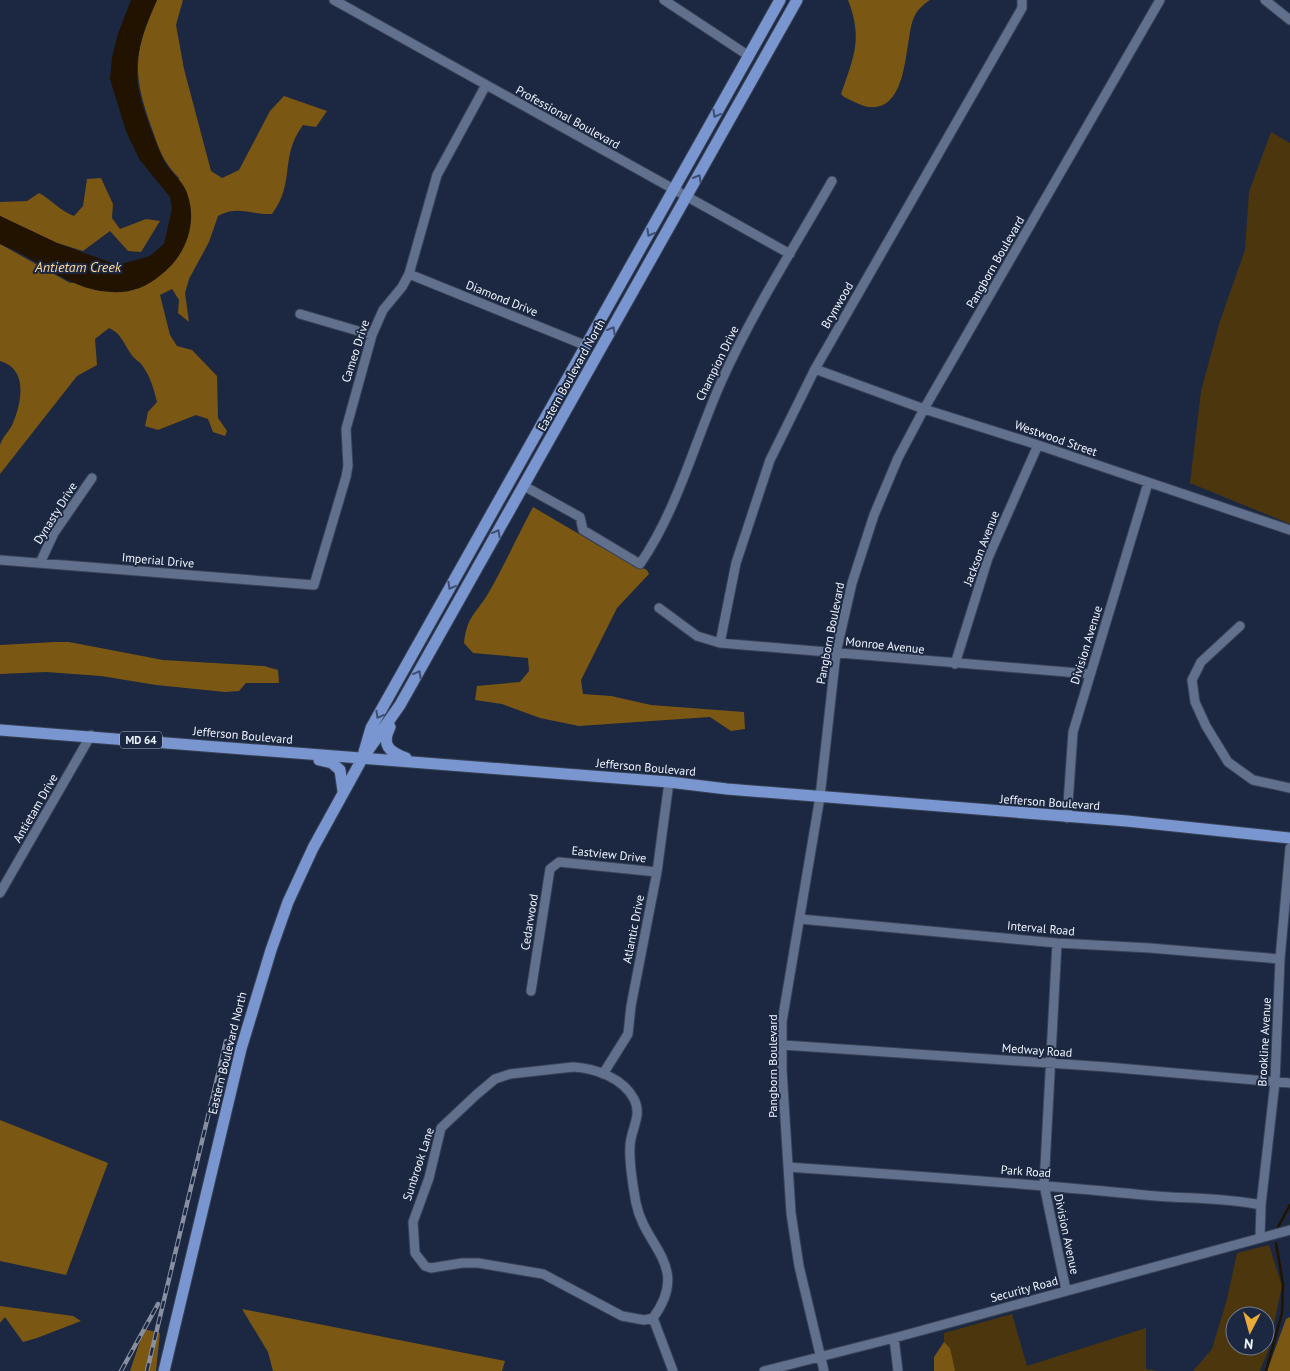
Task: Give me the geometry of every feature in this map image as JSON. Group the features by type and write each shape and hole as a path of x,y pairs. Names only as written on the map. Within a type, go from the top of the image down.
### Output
{"main road":[{"name":"Eastern Boulevard North","path":"362,759 371,728 780,0"},
{"path":"722,133 750,68 749,56 760,48 793,0"},
{"name":"Eastern Boulevard North","path":"164,1371 254,1001 288,902 313,848 343,791 362,759 400,705 797,0"},
{"path":"554,431 559,414 589,361 590,352 587,346"},
{"path":"524,486 521,481 522,475 547,429 548,414"},
{"path":"400,705 386,736 387,746 393,754 427,764"},
{"name":"Jefferson Boulevard","path":"0,730 669,782 820,797 1067,818 1127,821 1290,838"},
{"path":"282,753 332,763 340,770 343,791"}],"street":[{"name":"Professional Boulevard","path":"334,0 686,198 790,254"},
{"path":"664,0 749,56"},
{"name":"Brynwood","path":"720,643 736,563 770,460 815,369 1022,8 1022,0"},
{"name":"Pangborn Boulevard","path":"824,1371 799,1266 788,1167 782,1070 782,1022 820,797 836,653 852,583 874,515 898,458 924,409 1160,0"},
{"path":"1265,0 1290,20"},
{"name":"Cameo Drive","path":"314,585 346,477 348,466 346,429 372,335 383,310 402,287 408,274 437,175 486,85"},
{"name":"Champion Drive","path":"524,486 580,517 583,530 640,564 661,528 723,378 744,335 832,181"},
{"name":"Diamond Drive","path":"408,274 587,346"},
{"path":"300,314 372,335"},
{"name":"Westwood Street","path":"815,369 924,409 1038,445 1290,530"},
{"name":"Jackson Avenue","path":"955,664 988,558 1038,445"},
{"name":"Dynasty Drive","path":"40,563 54,533 92,478"},
{"name":"Division Avenue","path":"1067,818 1073,732 1148,483"},
{"name":"Imperial Drive","path":"0,560 314,585"},
{"name":"Monroe Avenue","path":"659,608 697,636 720,643 1090,674"},
{"path":"1240,626 1201,662 1192,680 1195,702 1206,726 1228,762 1253,780 1290,788"},
{"name":"Antietam Drive","path":"0,893 91,736"},
{"name":"Atlantic Drive","path":"603,1074 628,1034 630,1006 657,872 669,782"},
{"name":"Brookline Avenue","path":"1260,1238 1261,1205 1275,1082 1280,959 1290,848"},
{"name":"Eastview Drive","path":"558,862 657,872"},
{"name":"Cedarwood","path":"531,991 550,869 558,862"},
{"name":"Interval Road","path":"800,919 1056,943 1150,948 1280,959"},
{"name":"Division Avenue","path":"1056,943 1044,1184 1066,1290"},
{"name":"Medway Road","path":"783,1045 1290,1083"},
{"name":"Sunbrook Lane","path":"572,1067 591,1069 603,1074 626,1088 637,1107 638,1115 630,1147 636,1204 645,1228 661,1252 667,1271 665,1301 653,1318 644,1320 622,1316 543,1274 533,1271 478,1263 462,1263 431,1268 425,1266 419,1259 414,1246 413,1222 429,1178 438,1134 447,1122 495,1079 510,1074 572,1067"},
{"name":"Park Road","path":"788,1167 1044,1184 1173,1198 1229,1199 1261,1205"},
{"name":"Security Road","path":"764,1371 894,1338 1290,1230"},
{"path":"653,1318 673,1371"},
{"path":"894,1338 898,1371"}],"shaded area":[{"path":"157,0 183,0 176,25 184,69 211,171 222,178 239,170 270,111 284,96 327,111 316,127 303,125 296,137 291,148 284,191 272,214 232,211 218,216 209,242 189,279 185,293 189,322 178,313 179,300 172,289 160,295 170,335 177,346 192,350 217,376 218,418 227,431 225,436 213,432 208,419 196,415 158,430 145,426 148,412 157,402 151,383 142,365 132,356 119,336 109,328 95,339 97,365 77,376 0,474 0,446 12,426 19,405 20,387 19,378 15,371 9,365 0,361 0,244 70,283 166,271 179,178 165,160 160,149 145,110 138,78 138,64 143,35"},
{"path":"848,0 930,0 921,7 914,17 899,86 892,98 882,105 869,107 841,94 853,58 856,37 853,14"},
{"path":"1271,132 1290,143 1290,524 1190,483 1201,391 1220,321 1245,250 1249,192"},
{"path":"101,178 113,204 112,218 120,229 146,219 160,221 141,252 128,251 110,231 83,251 57,243 0,216 0,202 27,201 39,193 74,216 83,206 87,179"},
{"path":"533,507 596,544 647,570 649,574 617,608 581,680 583,694 611,696 651,705 744,712 745,729 731,731 710,717 579,726 540,718 502,704 475,700 477,686 520,682 529,671 528,658 473,653 464,643 470,620 485,599"},
{"path":"69,642 163,660 264,666 278,670 279,683 246,683 239,691 225,692 156,685 101,676 46,672 0,674 0,645"},
{"path":"0,1120 108,1163 66,1275 0,1261"},
{"path":"1269,1245 1282,1286 1275,1318 1275,1306 1225,1306 1225,1356 1266,1356 1260,1371 1193,1371 1212,1349 1227,1299 1237,1253"},
{"path":"0,1306 73,1316 81,1321 23,1342 5,1317 0,1323"},
{"path":"242,1309 505,1361 502,1371 273,1371 268,1352"},
{"path":"1012,1314 1027,1366 1146,1328 1146,1369 1158,1371 944,1371 944,1333"},
{"path":"1290,1317 1290,1371 1267,1371 1272,1356 1275,1356 1275,1349 1286,1319"},
{"path":"144,1329 160,1333 156,1371 130,1371"},
{"path":"944,1342 950,1348 955,1371 934,1371 934,1357"}],"water":[{"name":"Antietam Creek","path":"131,0 157,0 140,44 137,79 153,134 163,159 187,193 191,216 188,238 178,258 162,274 146,285 131,291 114,292 95,290 70,281 0,244 0,216 57,243 112,263 122,264 150,256 164,244 172,209 170,197 139,159 126,131 110,79 112,57 118,34"}],"waterway":[{"path":"1278,1227 1290,1205"},
{"path":"1266,1371 1282,1313 1283,1284 1276,1243"}],"railway":[{"path":"147,1371 226,1041"},
{"path":"121,1371 158,1304"}]}
